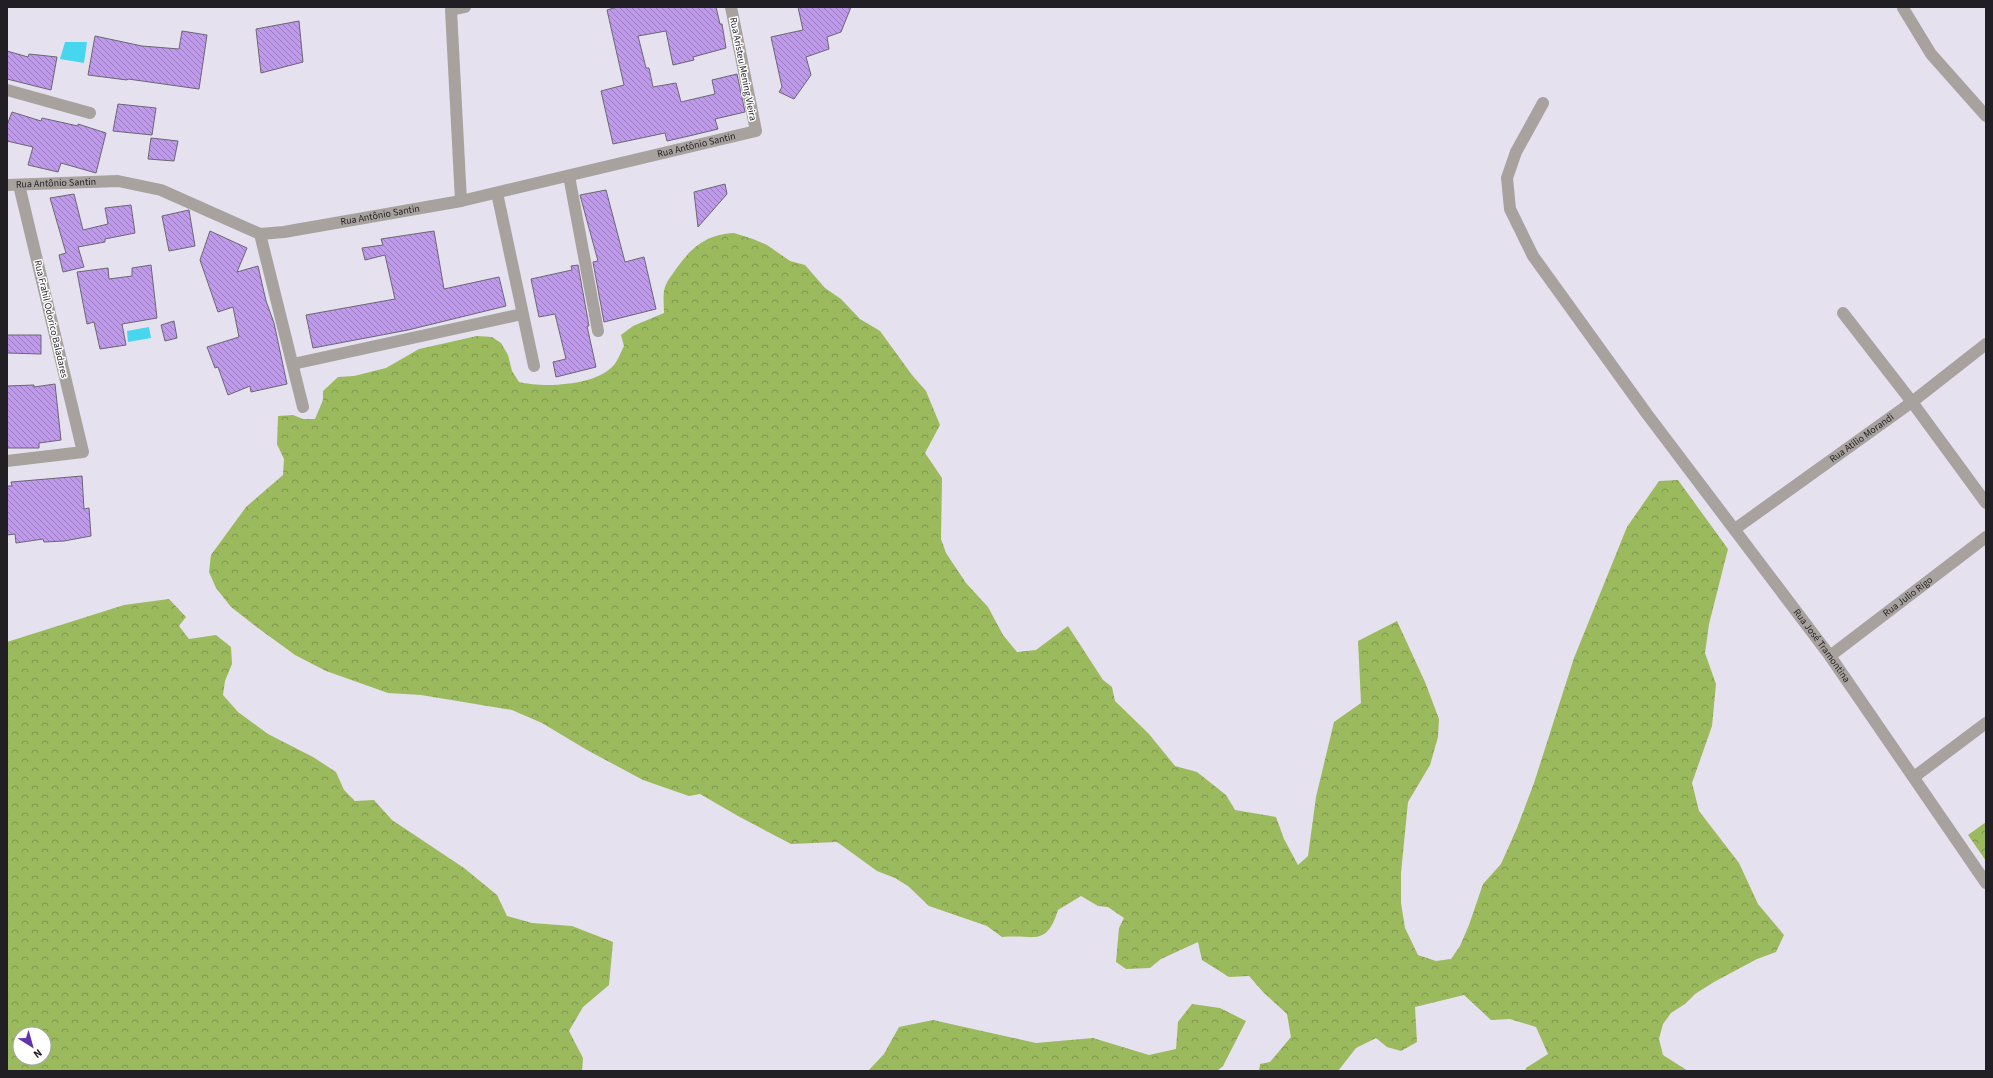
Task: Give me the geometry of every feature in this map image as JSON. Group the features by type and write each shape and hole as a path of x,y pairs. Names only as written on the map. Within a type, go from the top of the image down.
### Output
{"street":[{"path":"461,201 451,10 465,7"},
{"name":"Rua Aristeu Mening Vieira","path":"731,7 756,131"},
{"path":"1903,8 1931,54 1986,116"},
{"path":"7,90 90,113"},
{"name":"Rua José Tramontina","path":"1543,103 1516,152 1507,178 1510,209 1533,256 1648,414 1830,656 1986,884"},
{"name":"Rua Antônio Santin","path":"13,185 118,181 161,190 260,234 284,232 461,201 756,131"},
{"path":"569,176 598,331"},
{"name":"Rua Frahil Odorico Baladares","path":"7,461 83,452 13,185"},
{"path":"497,193 534,366"},
{"path":"260,234 303,407"},
{"path":"292,364 522,314"},
{"path":"1843,314 1912,402 1986,503"},
{"name":"Rua Atilio Morandi","path":"1735,529 1912,402 1986,344"},
{"name":"Rua Julio Rigo","path":"1830,656 1986,537"},
{"path":"1914,777 1986,723"}],"green space":[{"path":"734,233 767,245 790,261 805,265 825,288 841,299 860,319 880,331 912,375 926,391 940,425 925,453 942,478 941,539 946,553 966,583 988,607 1003,635 1017,652 1036,650 1068,626 1103,680 1112,687 1115,701 1149,734 1175,766 1197,772 1226,795 1235,810 1276,817 1284,839 1298,865 1308,856 1316,797 1334,722 1361,703 1358,641 1397,621 1425,682 1439,719 1438,737 1430,765 1408,802 1401,873 1401,903 1405,928 1418,955 1436,961 1451,959 1460,946 1483,884 1501,864 1517,828 1534,783 1574,658 1627,527 1659,481 1678,480 1728,549 1709,624 1705,653 1716,684 1712,726 1692,783 1699,811 1739,863 1758,904 1784,935 1776,952 1757,959 1695,994 1685,1004 1671,1013 1663,1024 1659,1039 1663,1055 1688,1071 1525,1071 1526,1068 1548,1054 1536,1027 1510,1019 1491,1020 1464,995 1415,1007 1417,1042 1401,1051 1387,1047 1376,1038 1356,1048 1338,1071 1259,1071 1260,1064 1270,1062 1291,1037 1287,1014 1264,993 1249,976 1229,977 1202,960 1198,942 1161,959 1150,968 1126,969 1116,962 1119,928 1124,918 1108,907 1098,906 1081,896 1058,910 1049,930 1038,937 1002,937 987,926 929,906 908,886 895,878 877,871 837,842 791,844 700,794 689,796 643,780 587,750 542,723 512,710 421,695 388,693 326,671 295,655 258,628 231,607 216,588 209,572 211,555 246,507 283,475 284,459 277,444 278,416 293,415 303,419 315,419 323,400 323,391 338,377 354,376 386,368 419,349 477,336 492,337 501,343 508,355 512,371 519,382 555,385 569,384 595,377 606,372 617,361 624,346 621,335 633,326 664,313 664,293 666,284 688,254 707,239"},
{"path":"169,599 186,617 179,626 189,639 216,635 231,647 232,664 225,681 223,695 238,712 268,734 313,757 336,772 344,790 355,801 374,800 392,820 464,868 497,895 507,916 532,923 572,926 613,942 609,985 583,1007 569,1031 583,1058 582,1071 7,1071 7,642 124,605"},
{"path":"1986,822 1986,861 1968,835"},
{"path":"1192,1004 1220,1008 1246,1021 1223,1066 1217,1071 868,1071 884,1054 899,1027 933,1020 1036,1043 1093,1038 1149,1055 1176,1049 1178,1022"}],"water":[{"path":"65,42 87,42 84,63 60,59"},
{"path":"149,327 151,338 128,342 127,331"}],"building":[{"path":"617,7 716,7 720,24 722,24 726,48 693,57 694,60 673,65 666,31 638,36 646,68 649,68 653,87 676,83 681,102 715,94 712,80 737,74 745,112 715,119 718,129 667,141 665,133 613,144 601,91 624,85 607,10"},
{"path":"798,7 851,7 841,32 827,37 829,49 806,57 811,75 794,99 779,92 782,87 771,37 803,30"},
{"path":"299,21 303,62 261,73 256,29"},
{"path":"182,31 207,35 199,89 88,75 95,36 142,46 179,49"},
{"path":"7,51 28,57 29,54 57,57 51,90 7,79"},
{"path":"118,104 156,108 152,135 113,131"},
{"path":"12,112 41,121 42,118 78,126 78,124 106,133 96,173 61,163 58,172 28,165 33,147 7,141 7,125"},
{"path":"151,138 178,141 174,161 148,159"},
{"path":"725,184 727,194 698,227 694,192"},
{"path":"606,190 625,262 644,257 656,309 604,322 593,262 598,261 580,195"},
{"path":"74,194 83,230 108,224 105,208 131,205 135,233 105,239 105,242 78,247 84,267 63,272 59,255 66,253 50,198"},
{"path":"189,210 195,246 169,251 162,216"},
{"path":"210,231 247,248 237,272 258,266 266,301 274,323 287,384 251,392 250,386 228,395 218,367 215,368 207,347 239,337 233,307 218,312 200,260"},
{"path":"434,231 444,289 499,277 506,306 408,330 313,348 306,315 395,299 385,255 365,260 362,248 383,245 381,239"},
{"path":"151,265 157,318 122,324 126,345 100,349 94,322 87,324 77,272 108,268 109,279 132,276 132,268"},
{"path":"578,265 589,326 587,326 596,367 556,377 553,362 566,359 555,314 539,317 531,279 572,270 571,266"},
{"path":"174,321 177,338 165,341 161,325"},
{"path":"7,335 41,335 41,354 7,353"},
{"path":"55,384 61,440 39,443 39,448 7,448 7,386 34,385 34,387"},
{"path":"82,476 84,509 89,508 91,536 64,541 44,542 43,539 16,543 15,534 7,535 7,486 12,486 11,482"}]}
